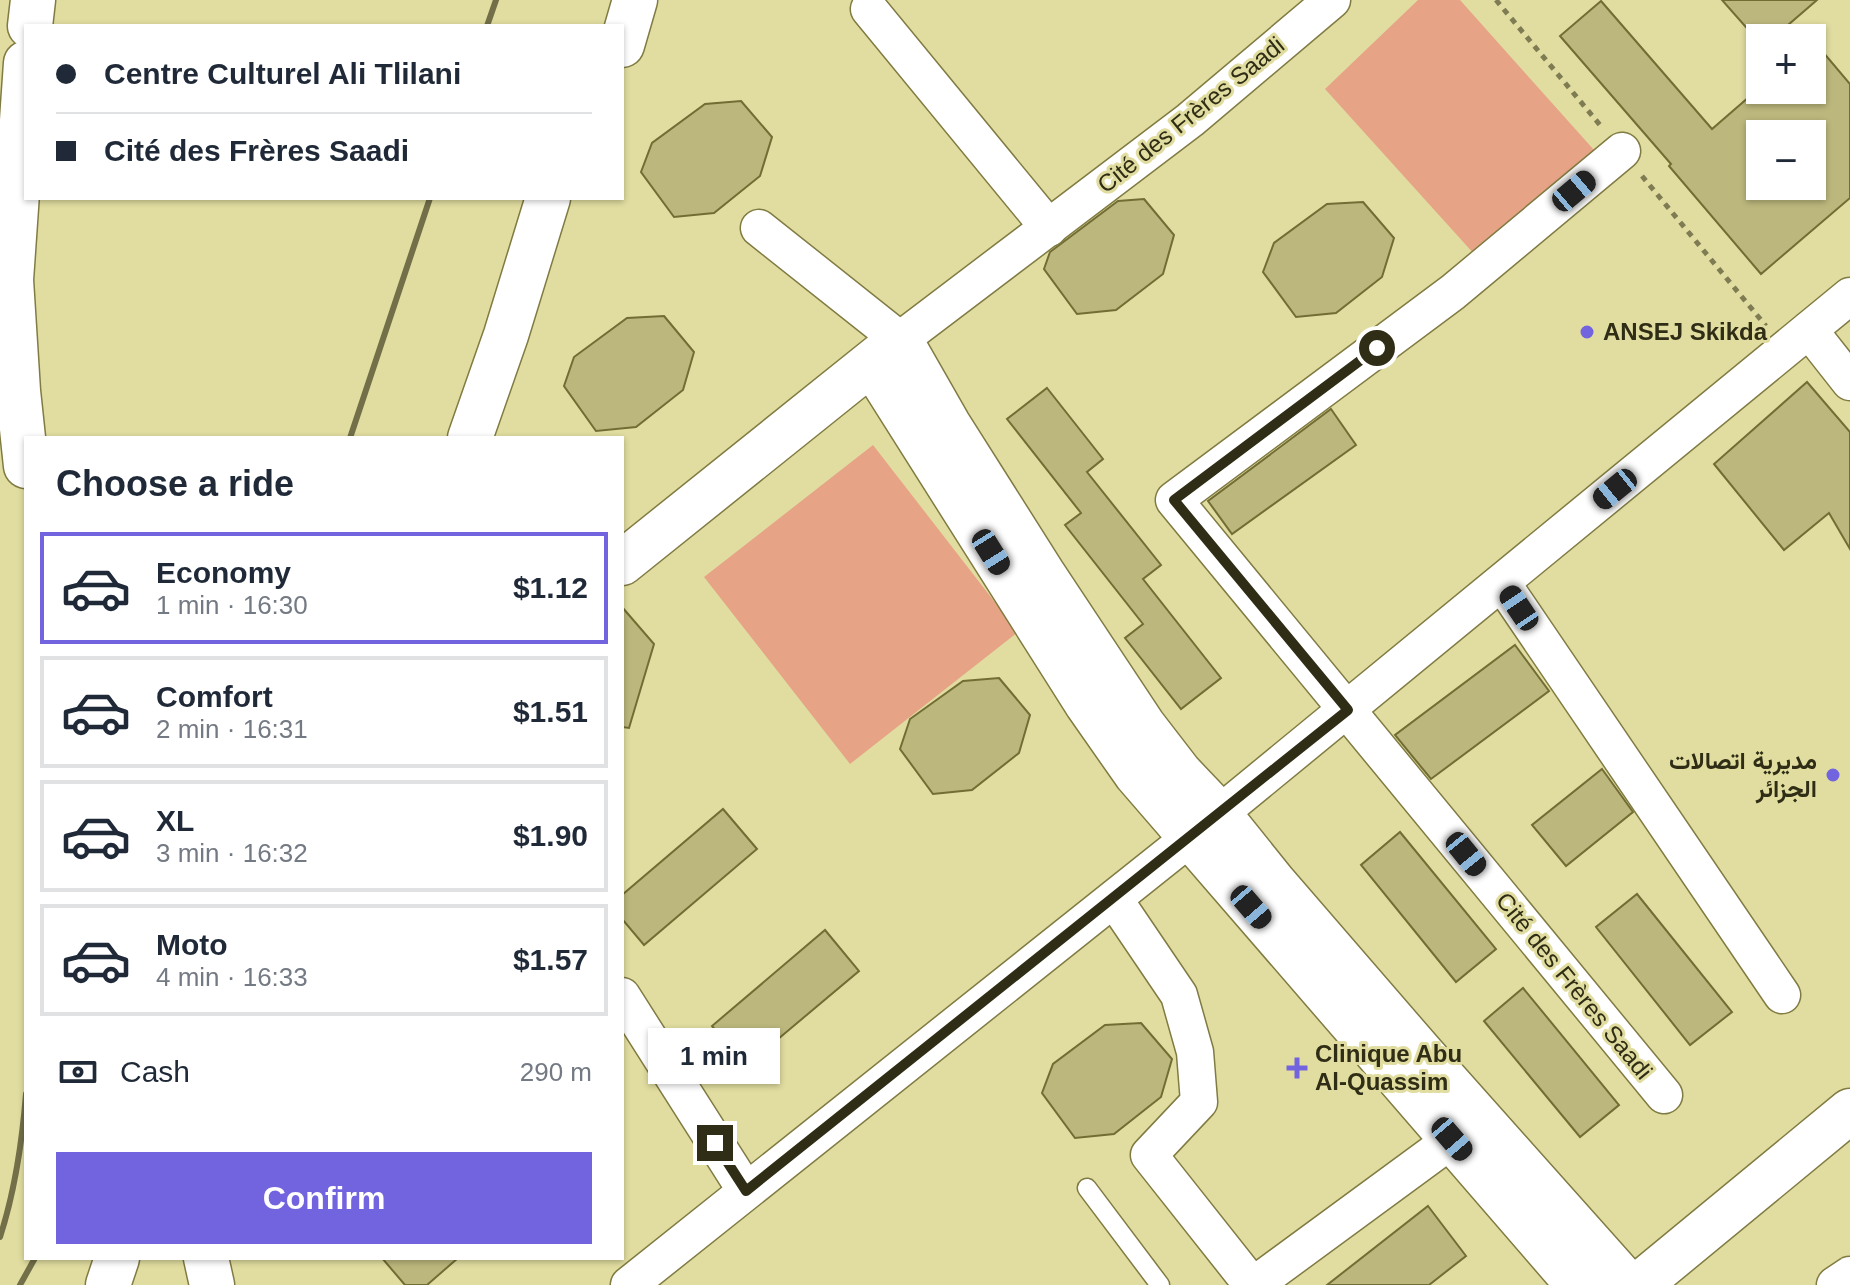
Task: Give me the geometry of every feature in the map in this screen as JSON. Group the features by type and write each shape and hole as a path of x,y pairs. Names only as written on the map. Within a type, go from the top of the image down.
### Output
{"main road":[{"path":"30,24 33,0"},
{"path":"601,24 608,0"},
{"path":"624,38 635,0"},
{"path":"24,92 11,280 24,447"},
{"path":"471,436 547,200"},
{"path":"497,436 573,200"},
{"path":"886,352 948,424 1112,679 1180,773 1205,825 1275,884 1466,1129 1578,1285"},
{"name":"Cité des Frères Saadi","path":"624,561 886,352"},
{"path":"1639,1285 1850,1111"},
{"path":"1466,1129 1628,1285"},
{"path":"1680,1285 1850,1145"},
{"path":"108,1285 116,1260"}],"street":[{"name":"Cité des Frères Saadi","path":"886,352 1190,120 1332,0"},
{"path":"869,9 1049,228"},
{"name":"Cité des Frères Saadi","path":"1622,151 1453,292 1174,500 1664,1095"},
{"path":"759,228 886,352"},
{"path":"629,1285 1348,710 1850,296"},
{"path":"1809,330 1850,382"},
{"path":"1502,583 1782,995"},
{"path":"1114,899 1179,995 1195,1052 1199,1102 1149,1155 1253,1285 1466,1129"},
{"path":"624,999 746,1191"},
{"path":"1835,1285 1850,1275"}],"lane":[{"path":"1087,1188 1160,1285"}],"shaded area":[{"path":"1418,0 1460,0 1594,150 1475,255 1325,89"},
{"path":"873,445 1018,632 850,764 704,577"}],"building":[{"path":"1722,0 1817,0 1789,24 1746,24 1746,27"},
{"path":"1601,1 1712,129 1746,100 1746,104 1826,104 1826,56 1850,84 1850,198 1761,274 1669,166 1671,164 1560,36"},
{"path":"741,101 772,137 760,176 714,213 674,217 641,172 652,143 705,104"},
{"path":"1144,199 1174,235 1163,274 1116,310 1077,314 1044,269 1050,252 1118,201"},
{"path":"1363,202 1394,238 1382,277 1336,313 1296,317 1263,272 1274,243 1327,204"},
{"path":"664,316 694,352 683,390 636,427 596,431 564,386 574,357 627,318"},
{"path":"1807,382 1850,432 1850,549 1829,513 1784,550 1714,464"},
{"path":"1047,388 1103,459 1087,472 1161,565 1143,579 1221,678 1181,709 1125,638 1143,624 1065,525 1081,513 1007,419"},
{"path":"1331,409 1356,445 1232,534 1208,501"},
{"path":"624,609 654,644 629,728 624,727"},
{"path":"1515,645 1549,691 1431,779 1395,735"},
{"path":"999,678 1030,715 1019,753 972,790 933,794 900,749 910,719 963,681"},
{"path":"1602,769 1633,812 1566,866 1532,825"},
{"path":"723,809 757,849 644,945 624,921 624,893"},
{"path":"1400,832 1496,949 1456,982 1361,865"},
{"path":"1637,894 1732,1012 1690,1045 1596,927"},
{"path":"825,930 859,971 746,1066 712,1026"},
{"path":"1523,988 1619,1105 1580,1137 1484,1021"},
{"path":"1141,1023 1172,1059 1161,1097 1114,1134 1075,1138 1042,1093 1053,1064 1105,1025"},
{"path":"1428,1206 1466,1256 1429,1285 1327,1285"},
{"path":"384,1260 456,1260 427,1285 405,1285"}],"railway":[{"path":"488,24 496,0"},
{"path":"351,436 429,200"},
{"path":"0,1237 17,1167 24,1112"},
{"path":"20,1285 34,1260"}],"place":[{"name":"ANSEJ Skikda","path":"1587,332"},
{"name":"مديرية اتصالات الجزائر","path":"1833,775"},
{"name":"Clinique Abu Al-Quassim","path":"1297,1068"}],"route":[{"path":"715,1143 746,1191 1348,710 1174,500 1377,348"}]}
